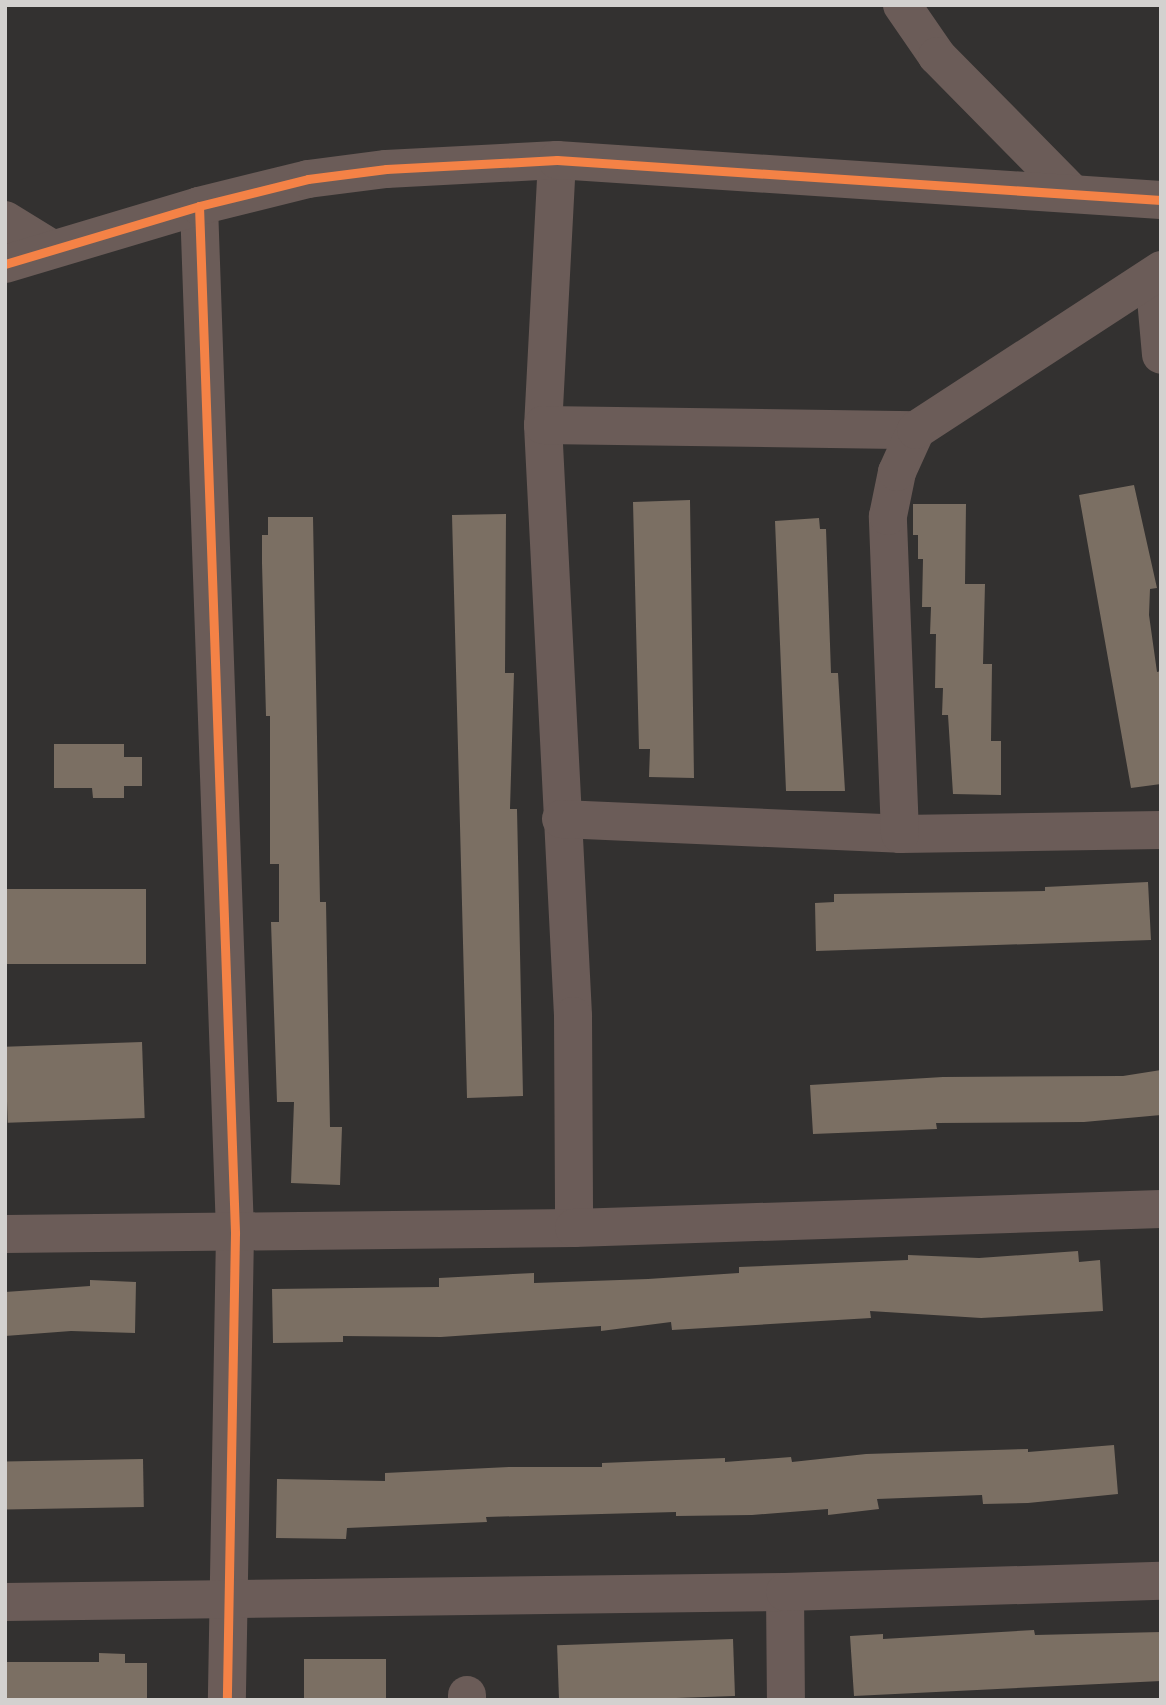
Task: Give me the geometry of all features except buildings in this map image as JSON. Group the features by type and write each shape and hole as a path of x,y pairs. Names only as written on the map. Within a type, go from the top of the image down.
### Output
{"street":[{"path":"902,5 937,56 1071,192"},
{"path":"557,160 543,425 573,1016 574,1228"},
{"path":"5,264 49,247 199,206 308,179 386,169 557,160 1161,200"},
{"path":"199,206 234,1233 226,1602 228,1700"},
{"path":"5,220 49,247"},
{"path":"1157,273 1161,355"},
{"path":"900,834 888,516 894,481 916,430 1157,273"},
{"path":"543,425 916,430"},
{"path":"561,819 900,834 1161,830"},
{"path":"5,1234 574,1228 1161,1209"},
{"path":"5,1602 226,1602 785,1592 1161,1581"},
{"path":"785,1592 786,1700"}],"cycle path":[{"path":"5,264 199,206 308,179 386,169 557,160 1161,200"},
{"path":"199,206 235,1233 227,1700"}]}
